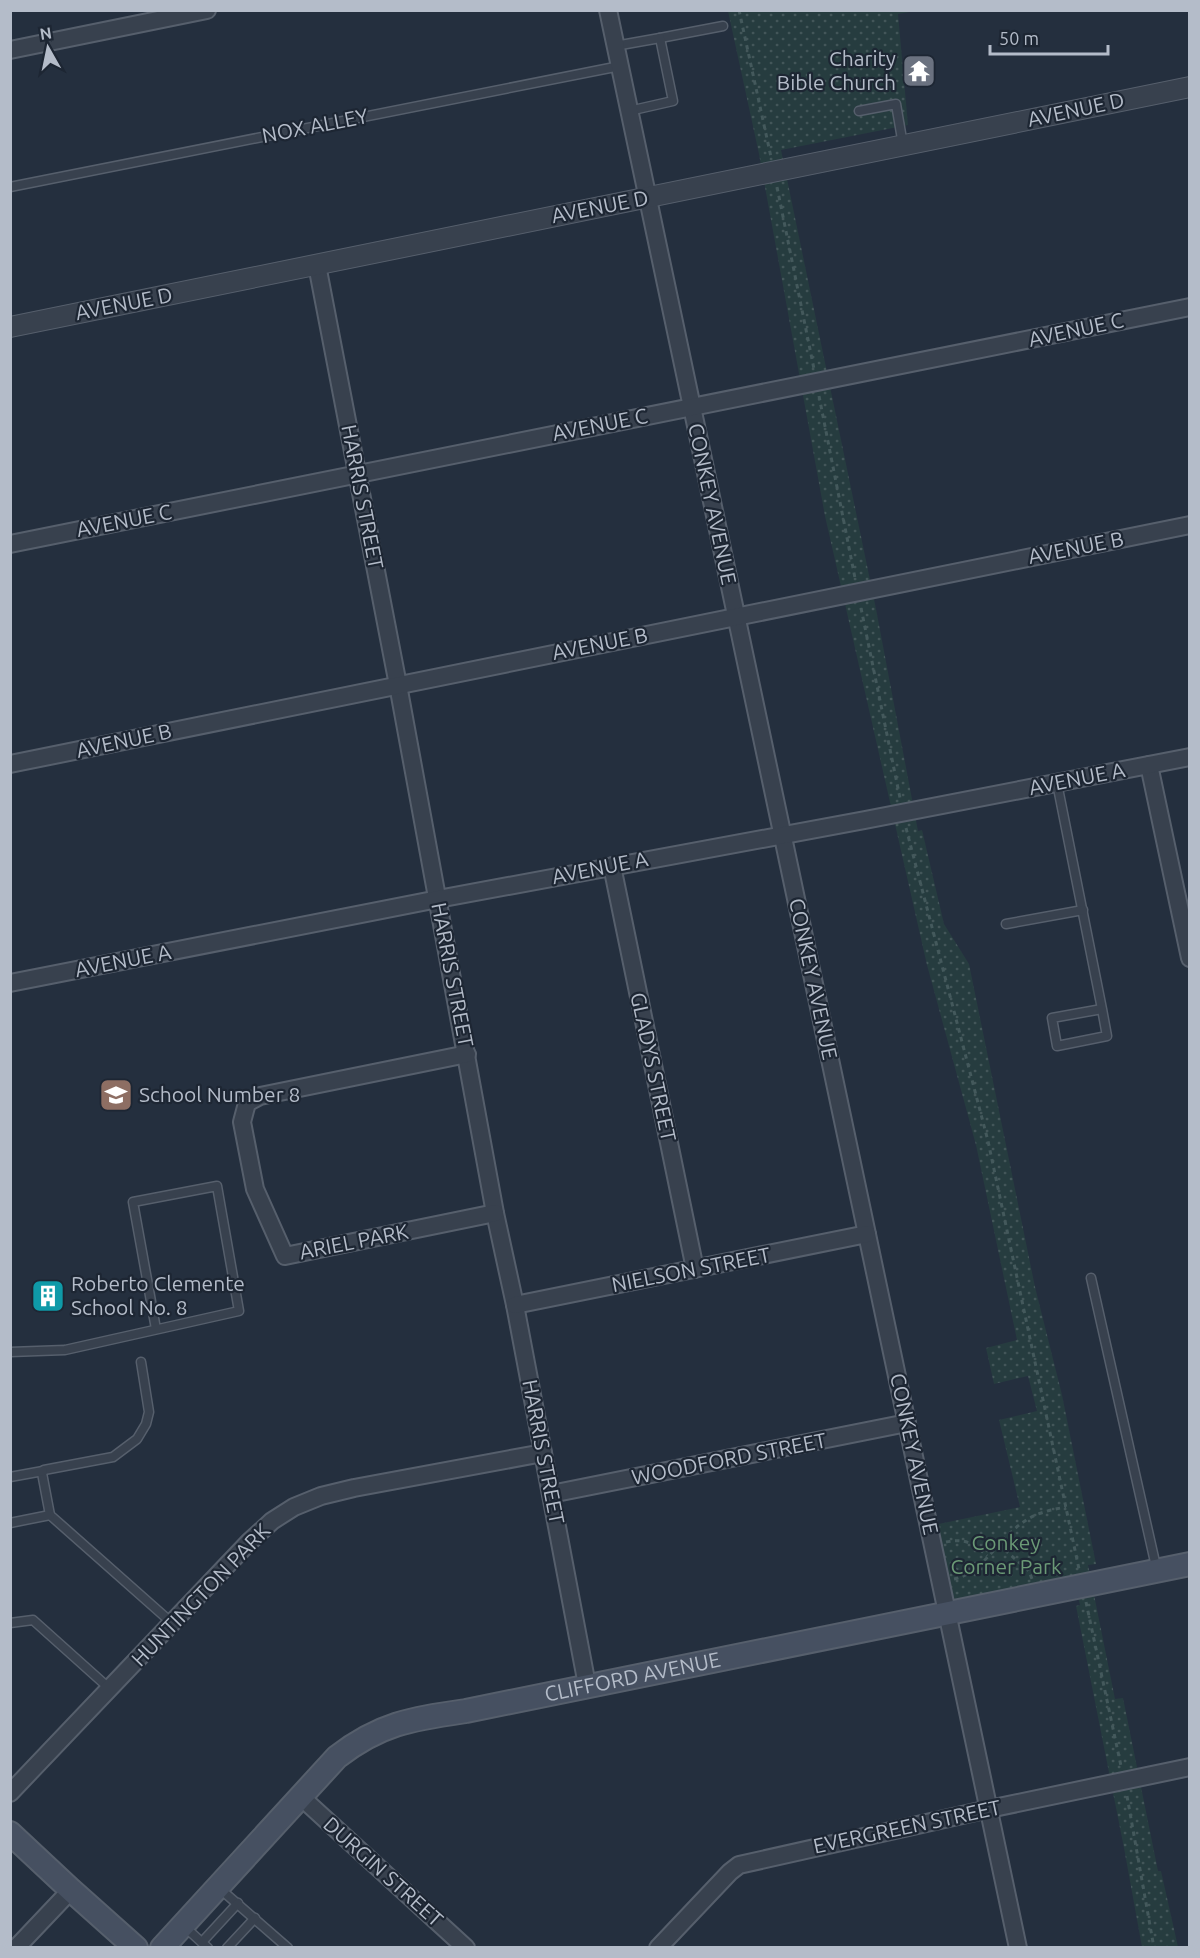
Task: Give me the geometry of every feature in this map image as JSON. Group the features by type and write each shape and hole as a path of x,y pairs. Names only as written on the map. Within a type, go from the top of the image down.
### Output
{"main road":[{"name":"CLIFFORD AVENUE","path":"162,1947 337,1757 357,1742 390,1725 1190,1564"},
{"path":"10,1833 136,1947"}],"street":[{"path":"10,50 207,10"},
{"name":"CONKEY AVENUE","path":"608,10 1018,1947"},
{"name":"AVENUE D","path":"10,327 1190,87"},
{"name":"HARRIS STREET","path":"317,265 398,685 495,1214 515,1305 588,1685"},
{"name":"AVENUE C","path":"10,544 1190,307"},
{"name":"AVENUE B","path":"10,764 1190,525"},
{"name":"AVENUE A","path":"10,983 438,899 1190,757"},
{"path":"1149,765 1189,951"},
{"name":"GLADYS STREET","path":"612,866 695,1269"},
{"name":"ARIEL PARK","path":"467,1054 251,1099 247,1103 242,1122 255,1189 285,1256 495,1214"},
{"name":"NIELSON STREET","path":"515,1305 867,1234"},
{"name":"WOODFORD STREET","path":"551,1494 907,1423"},
{"name":"HUNTINGTON PARK","path":"10,1793 249,1542 272,1521 294,1507 321,1496 543,1453"},
{"name":"EVERGREEN STREET","path":"658,1947 739,1865 1190,1767"},
{"name":"DURGIN STREET","path":"300,1796 466,1947"},
{"path":"16,1947 71,1890"}],"lane":[{"path":"615,46 723,26"},
{"path":"629,111 673,101 660,38"},
{"name":"NOX ALLEY","path":"10,187 620,66"},
{"path":"859,111 896,104 903,145"},
{"path":"1057,783 1083,910 1102,1009 1107,1036 1057,1046 1052,1018 1102,1009"},
{"path":"1006,924 1083,910"},
{"path":"10,1352 65,1350 239,1311 217,1186 133,1202 156,1329"},
{"path":"1091,1278 1157,1571"},
{"path":"10,1477 113,1457 133,1443 146,1424 149,1412 141,1362"},
{"path":"43,1471 50,1515 172,1623"},
{"path":"10,1523 50,1515"},
{"path":"10,1623 33,1620 110,1689"},
{"path":"217,1886 288,1947"},
{"path":"182,1924 205,1945 238,1903"},
{"path":"227,1947 255,1918"}],"path":[{"path":"739,10 772,160"},
{"path":"776,183 814,371"},
{"path":"818,392 916,873 988,1141 1067,1506 1124,1780 1154,1947"},
{"path":"940,1582 968,1575 1015,1527 1035,1515 1067,1506"},
{"path":"933,1545 961,1540 975,1545 987,1556"},
{"path":"998,1544 1031,1574 1035,1595"}],"green space":[{"name":"Conkey Corner Park","path":"728,11 915,11 898,14 908,125 781,150 876,609 918,831 922,830 944,924 969,964 1035,1287 1062,1395 1096,1564 1088,1565 1115,1699 1123,1698 1158,1871 1161,1871 1178,1947 1142,1947 1076,1606 1080,1605 1076,1588 947,1613 929,1526 1020,1507 999,1420 1037,1411 1028,1376 994,1384 986,1348 1017,1340 976,1145 927,965 825,516 759,154"}],"place":[{"name":"Charity Bible Church","path":"919,71"},
{"name":"School Number 8","path":"116,1095"},
{"name":"Roberto Clemente School No. 8","path":"48,1296"}]}
